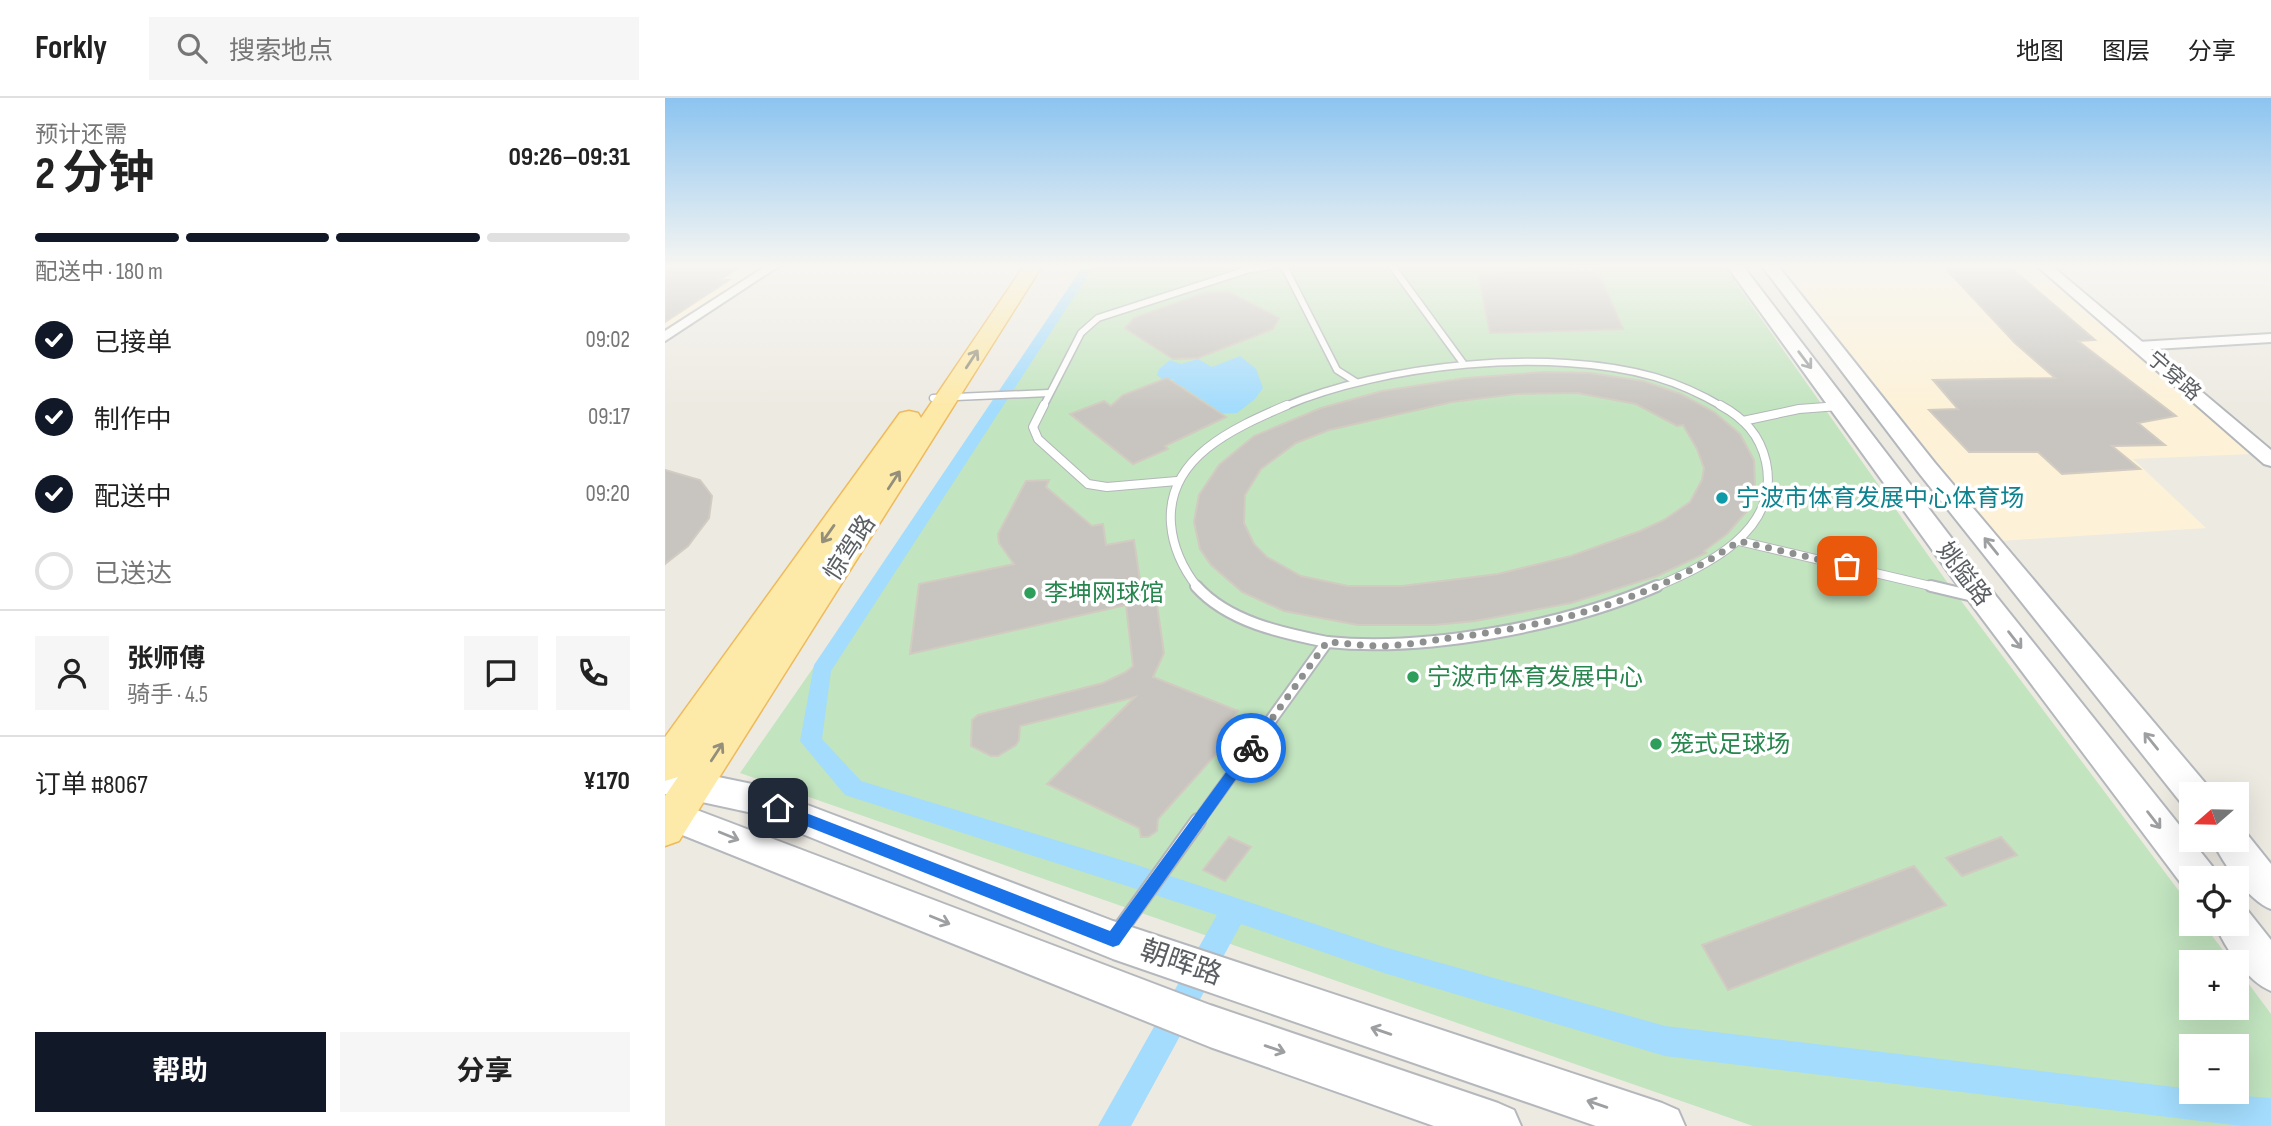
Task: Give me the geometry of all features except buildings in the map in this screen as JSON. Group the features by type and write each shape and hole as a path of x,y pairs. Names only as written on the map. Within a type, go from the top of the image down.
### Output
{"main road":[{"name":"惊驾路","path":"665,766 982,314"},
{"name":"惊驾路","path":"673,805 1001,314"},
{"name":"姚隘路","path":"1771,314 1982,598 2190,866"},
{"name":"姚隘路","path":"1807,314 1927,468 2184,782"},
{"name":"朝晖路","path":"673,805 752,798 1123,925 1173,960 1234,982 1662,1126"},
{"name":"朝晖路","path":"673,805 1151,1004 1498,1126"},
{"path":"2239,852 2271,892"},
{"path":"2243,936 2271,971"}],"street":[{"path":"665,337 700,314"},
{"name":"宁穿路","path":"2101,314 2271,460"},
{"path":"2138,345 2271,338"}],"lane":[{"path":"1110,314 1098,318 1081,333 1033,427 1038,439 1088,484 1107,486 1177,481"},
{"path":"1308,314 1337,370 1356,382"},
{"path":"1427,314 1462,363"},
{"path":"1490,361 1567,364 1638,372 1691,390 1743,421 1758,441 1767,467 1769,487 1760,517 1739,541 1710,561 1647,590 1541,623 1497,632 1382,646 1327,642 1270,629 1236,616 1207,597 1187,577 1178,560 1171,521 1177,481 1192,462 1213,445 1265,414 1298,400 1356,382 1462,363 1490,361"},
{"path":"933,398 1049,393"},
{"path":"1743,421 1799,409 1840,406"},
{"path":"1739,541 1982,598"},
{"path":"1123,925 1327,642"}],"shaded area":[{"path":"665,314 697,314 665,335"},
{"path":"1819,314 2089,314 2252,454 2133,459 2206,528 2000,541"}],"green space":[{"name":"宁波市体育发展中心","path":"1060,314 1758,314 1947,582 2179,891 2179,936 2212,936 2223,950 2179,950 2179,1020 2249,1020 2249,984 2271,1014 2271,1126 1753,1126 740,773"}],"water":[{"path":"1240,356 1256,369 1263,388 1255,399 1237,413 1216,414 1219,411 1180,385 1172,385 1174,379 1162,379 1157,375 1159,369 1170,360 1181,364 1198,359 1212,367"}],"waterway":[{"path":"1056,314 821,670 811,741 853,788 1131,874 1235,909"},
{"path":"1114,1126 1235,909"},
{"path":"1235,909 1384,960 1665,1041 2271,1114"}],"way so far":[{"path":"1251,748 1327,642 1382,646 1497,632 1541,623 1595,608 1681,576 1710,561 1739,541 1847,566"}],"place":[{"name":"宁波市体育发展中心体育场","path":"1722,498"},
{"name":"李坤网球馆","path":"1030,593"},
{"name":"宁波市体育发展中心","path":"1413,677"},
{"name":"笼式足球场","path":"1656,744"}],"route":[{"path":"778,808 1113,940 1251,748"}]}
